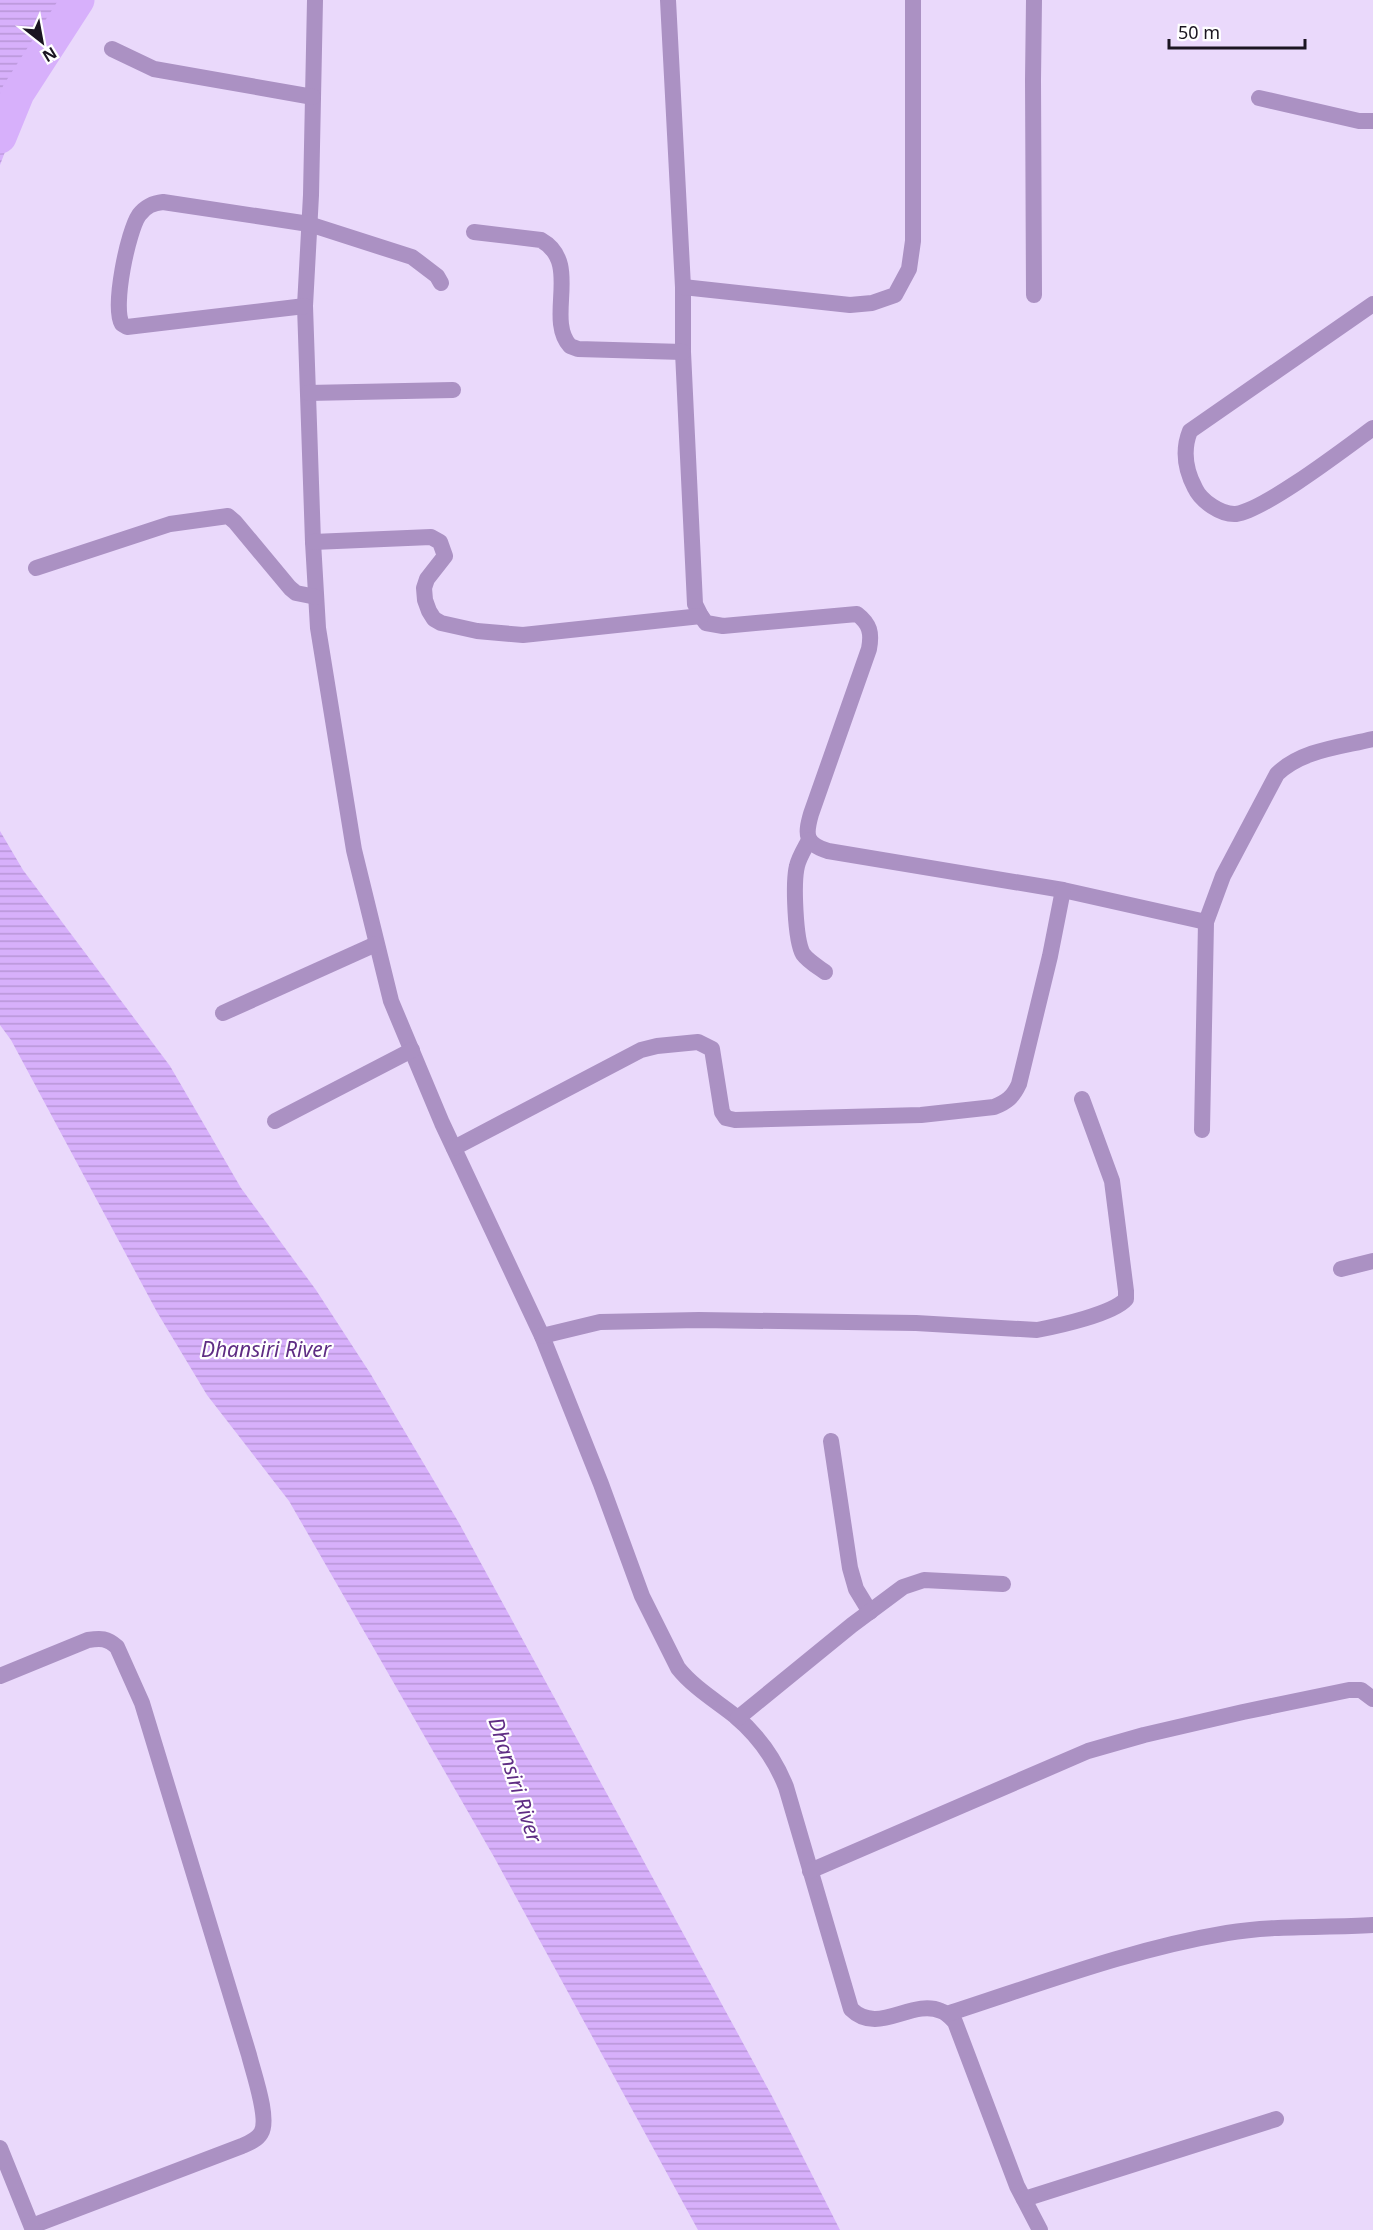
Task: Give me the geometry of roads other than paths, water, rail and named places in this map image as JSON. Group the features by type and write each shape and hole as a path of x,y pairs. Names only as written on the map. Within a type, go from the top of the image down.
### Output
{"street":[{"path":"315,0 314,97 305,306 318,628 354,850 386,985 454,1148 542,1336 601,1484 642,1596 678,1668 686,1678 738,1718 770,1752 777,1764 786,1787 851,2009 865,2019 874,2020 927,2008 939,2009 955,2022 1013,2176 1040,2230"},
{"path":"668,0 683,287 683,352 695,604 706,623 723,626 857,614 869,627 872,637 811,814 807,829 809,840 815,847 828,851 1063,890 1206,922"},
{"path":"683,287 850,305 872,303 895,295 909,268 913,241 914,0"},
{"path":"1034,0 1034,295"},
{"path":"112,49 154,69 314,97"},
{"path":"1259,98 1359,121 1373,121"},
{"path":"305,306 127,327 122,324 118,311 120,283 135,222 146,207 153,203 163,202 309,224 412,257 437,276 441,283"},
{"path":"474,231 542,240 551,245 561,270 561,332 570,346 578,349 683,352"},
{"path":"1373,304 1190,431 1185,445 1188,475 1198,494 1209,504 1224,513 1237,514 1270,499 1373,428"},
{"path":"308,393 453,390"},
{"path":"36,568 170,524 228,516 290,588 296,593 316,597"},
{"path":"313,542 431,537 440,542 445,556 424,588 429,611 434,619 441,623 477,631 523,634 700,616"},
{"path":"1202,1130 1206,922 1224,876 1276,774 1286,765 1303,756 1373,739"},
{"path":"809,840 798,863 795,876 796,920 805,957 825,972"},
{"path":"454,1148 641,1050 698,1042 712,1050 722,1112 726,1118 735,1120 921,1114 994,1107 1014,1095 1019,1084 1050,956 1063,890"},
{"path":"223,1013 376,944"},
{"path":"275,1121 412,1050"},
{"path":"542,1336 600,1322 699,1320 916,1323 1037,1330 1112,1309 1126,1299 1112,1181 1082,1099"},
{"path":"1341,1269 1373,1261"},
{"path":"831,1441 850,1568 856,1589 870,1612"},
{"path":"738,1718 870,1612 914,1582 924,1580 1003,1584"},
{"path":"0,1676 88,1640 101,1638 110,1640 117,1647 142,1702 249,2055 264,2125 255,2140 242,2146 33,2228 0,2148"},
{"path":"810,1870 1088,1751 1221,1717 1349,1690 1361,1690 1373,1699"},
{"path":"947,2014 1132,1953 1187,1941 1265,1929 1373,1925"},
{"path":"1024,2199 1276,2119"}],"water":[{"path":"0,0 73,0 22,107 0,165"},
{"name":"Dhansiri River","path":"0,831 23,870 170,1066 241,1188 316,1290 370,1373 459,1523 773,2098 840,2230 698,2230 494,1857 289,1501 207,1395 157,1312 11,1040 0,1025"}],"waterway":[{"name":"Dhansiri River","path":"0,137 18,93 78,0"}]}
